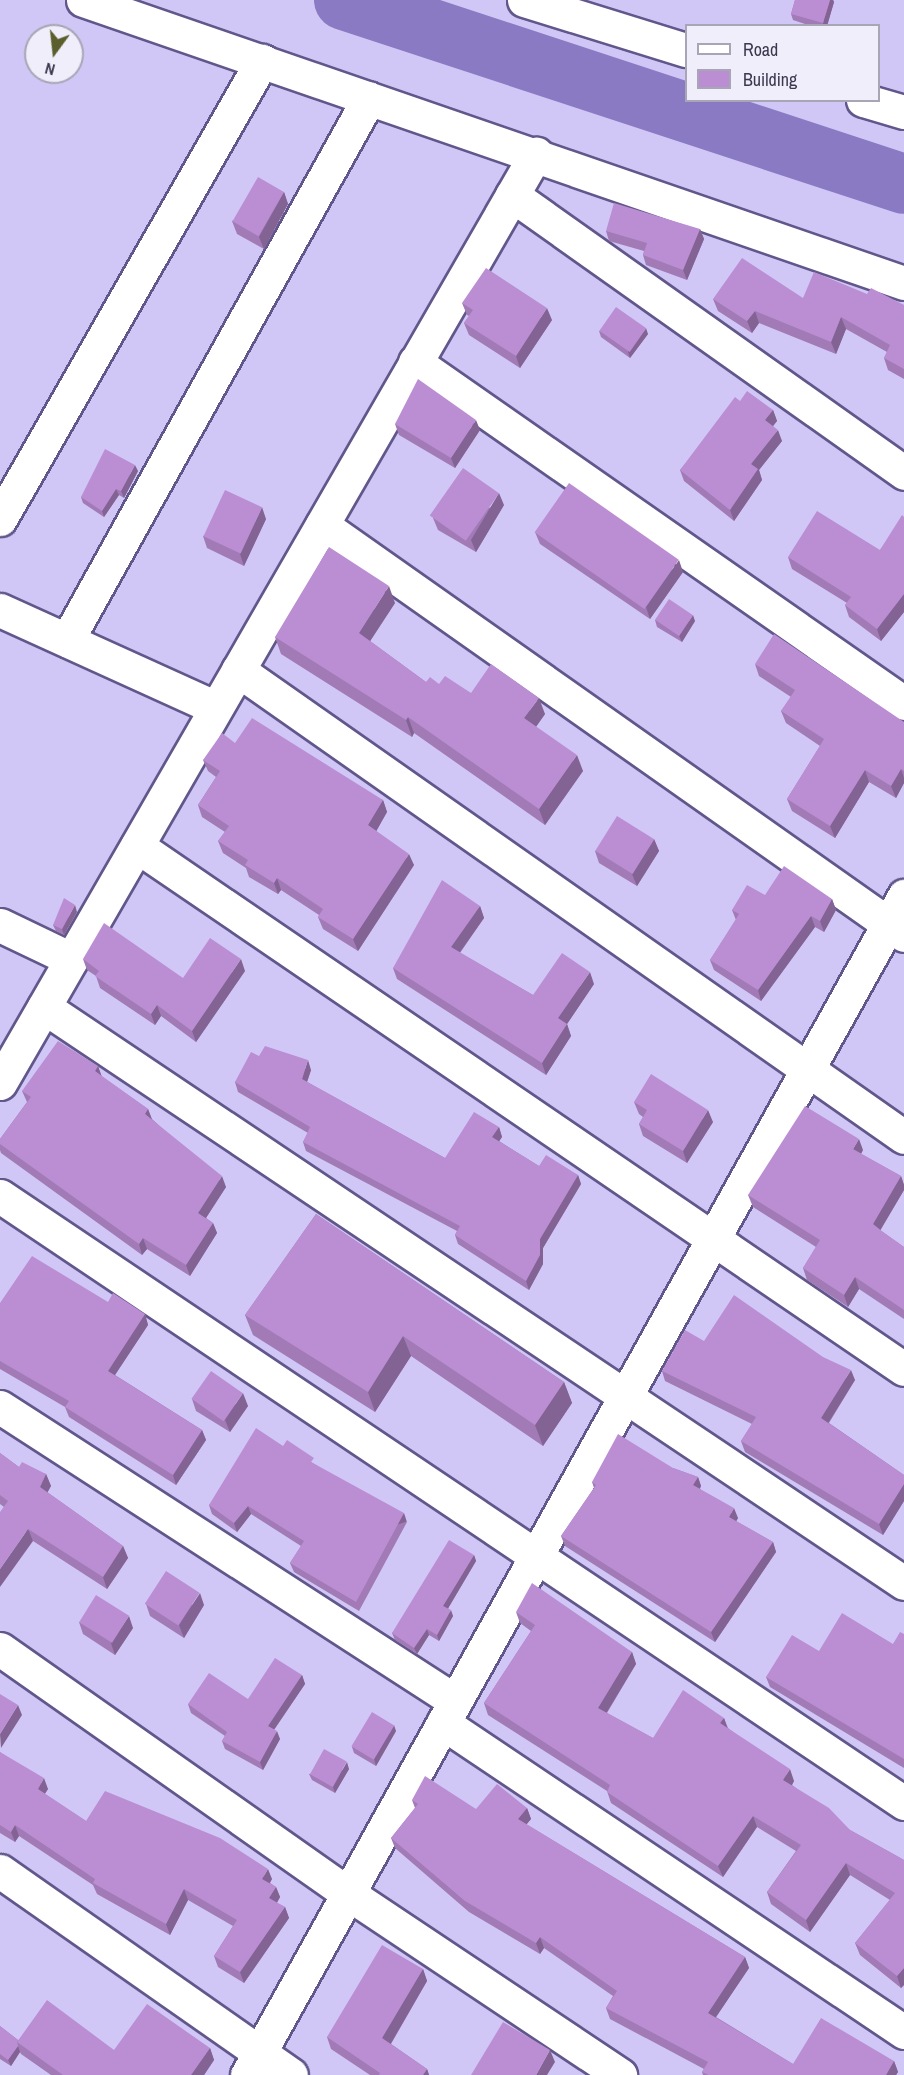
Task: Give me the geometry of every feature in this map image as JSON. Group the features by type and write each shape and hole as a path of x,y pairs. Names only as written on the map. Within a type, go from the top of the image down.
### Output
{"street":[{"path":"83,0 536,154 904,283"},
{"path":"524,0 685,49"},
{"path":"0,519 261,61"},
{"path":"67,640 369,98"},
{"path":"870,102 904,112"},
{"path":"0,1083 214,707 238,670 536,154"},
{"path":"512,195 904,473"},
{"path":"415,363 904,703"},
{"path":"322,525 896,930"},
{"path":"0,610 214,707"},
{"path":"238,670 904,1137"},
{"path":"136,846 904,1369"},
{"path":"253,2064 807,1069 896,930 904,896"},
{"path":"0,925 72,959"},
{"path":"44,1007 626,1394 904,1583"},
{"path":"0,1196 535,1558 904,1803"},
{"path":"0,1407 449,1712 904,2032"},
{"path":"0,1649 349,1894 620,2075"},
{"path":"0,1871 253,2064 291,2075"}],"building":[{"path":"795,0 830,0 823,23 791,14"},
{"path":"258,177 284,192 258,236 232,221"},
{"path":"614,203 700,229 683,270 643,255 647,243 606,231"},
{"path":"742,258 803,298 814,272 867,294 871,288 904,305 904,369 884,358 890,345 841,317 831,342 755,311 747,321 713,299"},
{"path":"486,268 547,308 516,356 464,323 473,310 462,303"},
{"path":"616,307 646,328 630,352 599,331"},
{"path":"418,379 476,420 451,458 395,424"},
{"path":"747,391 773,410 765,420 778,430 751,464 758,469 730,510 680,470 735,397 740,401"},
{"path":"105,449 135,465 121,491 116,489 102,511 81,497"},
{"path":"463,468 499,493 466,541 430,516"},
{"path":"569,483 679,560 644,609 535,532"},
{"path":"225,490 262,507 241,554 203,536"},
{"path":"817,511 880,550 902,515 904,517 904,594 877,629 845,605 851,597 788,557"},
{"path":"329,547 389,586 359,633 426,682 430,677 439,684 445,676 471,693 491,664 539,698 524,718 577,755 539,809 408,717 406,720 275,637"},
{"path":"669,599 693,615 679,636 655,620"},
{"path":"774,634 904,722 904,771 901,769 891,786 865,770 830,826 787,799 824,739 781,711 795,690 755,664"},
{"path":"252,718 383,800 368,825 409,854 353,939 318,917 323,909 277,878 274,883 245,865 248,860 218,841 229,826 198,805 220,771 203,760 222,733 235,743"},
{"path":"617,816 654,839 633,874 595,851"},
{"path":"784,866 832,899 820,921 811,916 758,990 710,960 739,914 732,910 747,885 765,895"},
{"path":"442,880 480,906 451,947 533,995 562,953 590,972 558,1018 567,1024 542,1063 393,968"},
{"path":"64,898 75,905 62,929 53,925"},
{"path":"104,923 183,978 210,938 241,959 192,1031 157,1005 151,1014 95,976 99,971 83,959"},
{"path":"58,1041 98,1066 95,1071 148,1109 145,1114 222,1176 198,1213 213,1223 186,1265 143,1238 139,1244 0,1144 0,1139 31,1097 22,1091"},
{"path":"265,1046 308,1060 302,1079 445,1158 474,1112 499,1127 492,1137 539,1166 546,1155 578,1175 540,1239 540,1255 526,1281 455,1235 460,1226 303,1142 310,1127 235,1082 251,1052 259,1056"},
{"path":"651,1074 708,1110 683,1151 639,1124 647,1110 634,1102"},
{"path":"805,1106 859,1139 853,1149 901,1176 873,1224 904,1247 904,1310 855,1277 844,1295 803,1268 820,1240 748,1195"},
{"path":"316,1214 564,1382 535,1425 403,1336 368,1392 245,1315"},
{"path":"32,1256 108,1302 113,1293 145,1314 108,1371 202,1430 173,1475 65,1407 69,1401 0,1361 0,1303"},
{"path":"734,1295 823,1357 851,1370 821,1418 904,1475 904,1484 879,1524 741,1441 756,1417 662,1371 685,1330 704,1341"},
{"path":"211,1371 243,1393 223,1421 191,1399"},
{"path":"256,1428 283,1446 287,1440 314,1458 311,1462 404,1513 356,1602 290,1563 304,1541 248,1506 234,1523 209,1505"},
{"path":"618,1434 673,1468 698,1477 693,1485 734,1508 729,1517 773,1542 711,1632 561,1536 596,1485 592,1482"},
{"path":"0,1453 19,1467 22,1462 46,1474 40,1487 123,1546 103,1577 28,1529 0,1569 0,1512 8,1501 0,1495"},
{"path":"449,1540 474,1555 443,1606 451,1610 437,1635 427,1629 414,1648 392,1633"},
{"path":"166,1571 200,1593 178,1625 145,1604"},
{"path":"532,1583 632,1652 598,1708 653,1738 683,1690 724,1718 720,1723 790,1769 783,1780 829,1808 850,1830 904,1860 904,1968 897,1976 855,1943 895,1893 846,1863 806,1920 767,1892 801,1845 753,1816 718,1866 607,1792 610,1785 484,1703 535,1625 516,1612"},
{"path":"96,1595 129,1616 112,1643 79,1622"},
{"path":"842,1613 893,1644 900,1632 904,1634 904,1759 766,1677 792,1635 819,1651"},
{"path":"275,1658 302,1675 268,1726 277,1731 260,1762 222,1741 227,1732 188,1704 209,1673 248,1699"},
{"path":"0,1694 18,1705 0,1734"},
{"path":"372,1712 394,1725 374,1760 351,1746"},
{"path":"324,1749 347,1762 333,1787 310,1774"},
{"path":"0,1752 44,1778 38,1789 86,1821 105,1791 220,1838 268,1869 262,1879 276,1887 269,1898 285,1907 240,1972 214,1956 237,1920 184,1889 166,1924 93,1883 95,1879 15,1825 11,1832 0,1825"},
{"path":"425,1776 476,1809 497,1784 527,1808 518,1819 745,1957 708,2013 793,2064 821,2018 894,2061 886,2075 709,2075 702,2072 708,2062 606,2008 617,1991 540,1937 536,1943 465,1901 391,1838 418,1804 412,1800"},
{"path":"382,1945 423,1969 382,2038 427,2069 423,2075 379,2075 380,2073 327,2037"},
{"path":"47,2000 114,2050 147,2004 210,2048 191,2075 63,2075 17,2042"},
{"path":"503,2022 550,2050 536,2075 471,2075"},
{"path":"0,2026 18,2040 18,2046 8,2060 0,2054"}],"waterway":[{"path":"344,0 904,184"}]}
